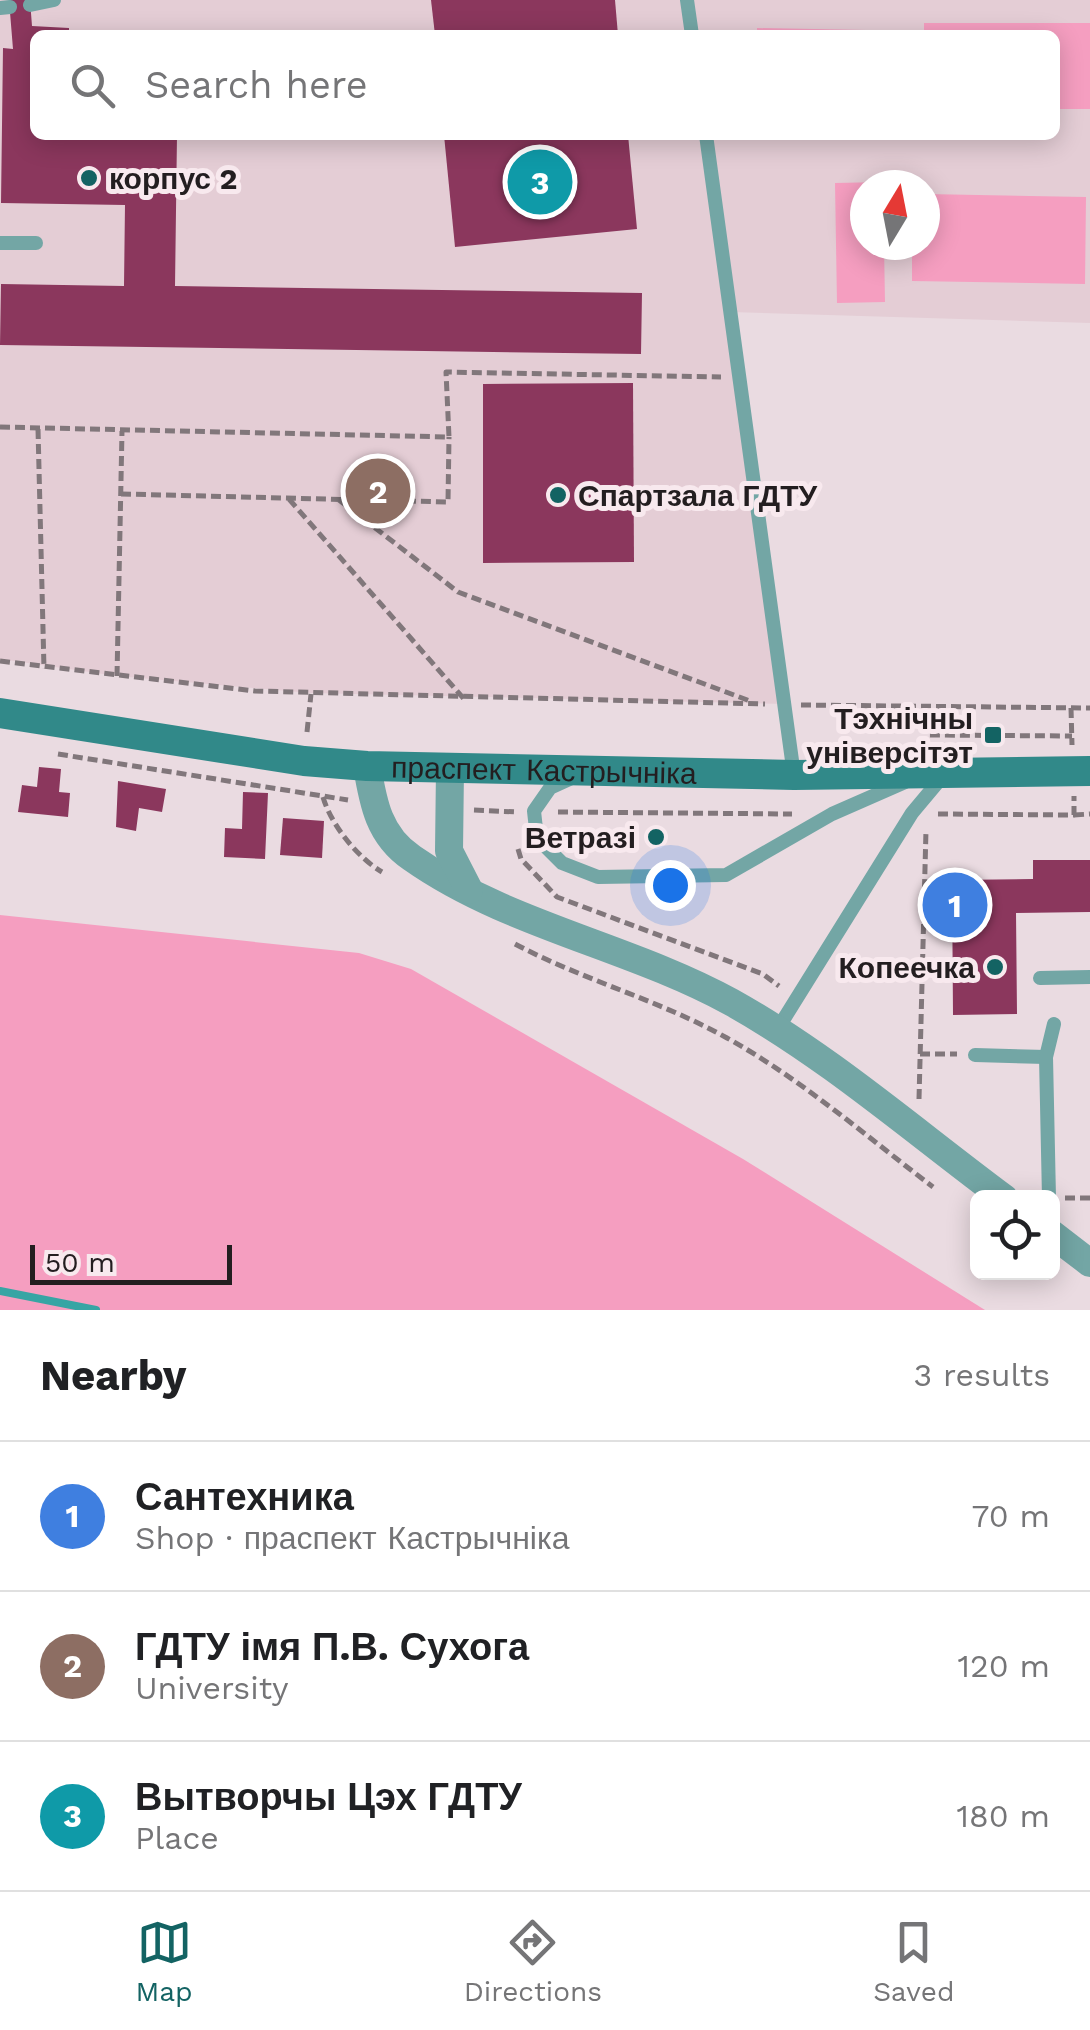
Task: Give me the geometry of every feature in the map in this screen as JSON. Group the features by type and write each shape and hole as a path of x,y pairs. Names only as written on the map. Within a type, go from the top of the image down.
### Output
{"main road":[{"name":"праспект Кастрычніка","path":"0,713 304,761 366,766 794,775 1090,771"}],"street":[{"path":"366,766 373,803 386,836 410,858 470,891 728,1001 777,1030 993,1190"},
{"path":"450,769 449,851 470,891"},
{"path":"1060,1240 1090,1263"}],"lane":[{"path":"30,5 54,0"},
{"path":"687,0 691,30"},
{"path":"707,140 788,704 794,775"},
{"path":"0,243 36,243"},
{"path":"586,771 550,788 534,812 537,838 562,863 598,877 726,874 832,814 933,774"},
{"path":"777,1030 933,774"},
{"path":"1040,978 1090,976"},
{"path":"1049,1190 1046,1057 1054,1024"},
{"path":"975,1055 1046,1057"}],"path":[{"path":"121,494 448,502 446,372 739,378"},
{"path":"0,427 449,437"},
{"path":"38,429 44,669"},
{"path":"117,676 122,431"},
{"path":"288,498 464,699"},
{"path":"340,500 458,592 754,703"},
{"path":"0,661 255,691 464,699 1090,708"},
{"path":"925,706 927,735 1072,736"},
{"path":"918,1107 927,814"},
{"path":"1074,814 1090,814"},
{"path":"610,913 763,974 779,986"},
{"path":"920,1054 975,1055"},
{"path":"802,1086 934,1187"}],"shaded area":[{"path":"0,0 1090,0 1090,323 730,312 787,704 311,693 117,676 0,659"},
{"path":"924,23 1090,23 1090,109 1060,109 1060,30 924,30"},
{"path":"757,28 866,30 757,30"},
{"path":"835,183 850,183 850,260 884,260 885,302 837,303"},
{"path":"940,194 1086,197 1085,284 912,281 912,260 940,260"},
{"path":"0,915 359,953 411,969 743,1159 985,1310 0,1310"}],"building":[{"name":"корпус 2","path":"9,0 30,0 32,26 69,28 30,30 30,140 177,140 175,286 642,293 641,354 0,345 1,284 124,286 125,205 1,203 3,48 13,49"},
{"path":"431,0 615,0 618,30 434,30"},
{"path":"444,140 628,140 637,229 455,247"},
{"name":"Спартзала ГДТУ","path":"633,383 634,562 483,563 483,384"},
{"path":"39,767 61,769 59,792 70,793 68,817 18,812 22,785 37,787"},
{"path":"118,781 166,789 162,812 139,808 136,831 116,827"},
{"path":"243,792 268,793 265,859 224,857 225,828 242,829"},
{"path":"283,818 324,821 322,858 280,855"},
{"path":"1033,860 1090,860 1090,912 1016,913 1017,1014 953,1015 952,880 1033,879"}],"waterway":[{"path":"0,1291 96,1310"}],"place":[{"name":"корпус 2","path":"89,178"},
{"name":"Вытворчы Цэх ГДТУ","path":"540,182"},
{"name":"ГДТУ імя П.В. Сухога","path":"378,491"},
{"name":"Спартзала ГДТУ","path":"558,495"},
{"name":"Тэхнічны універсітэт","path":"993,735"},
{"name":"Ветразі","path":"656,837"},
{"name":"Сантехника","path":"955,905"},
{"name":"Копеечка","path":"995,967"}]}
